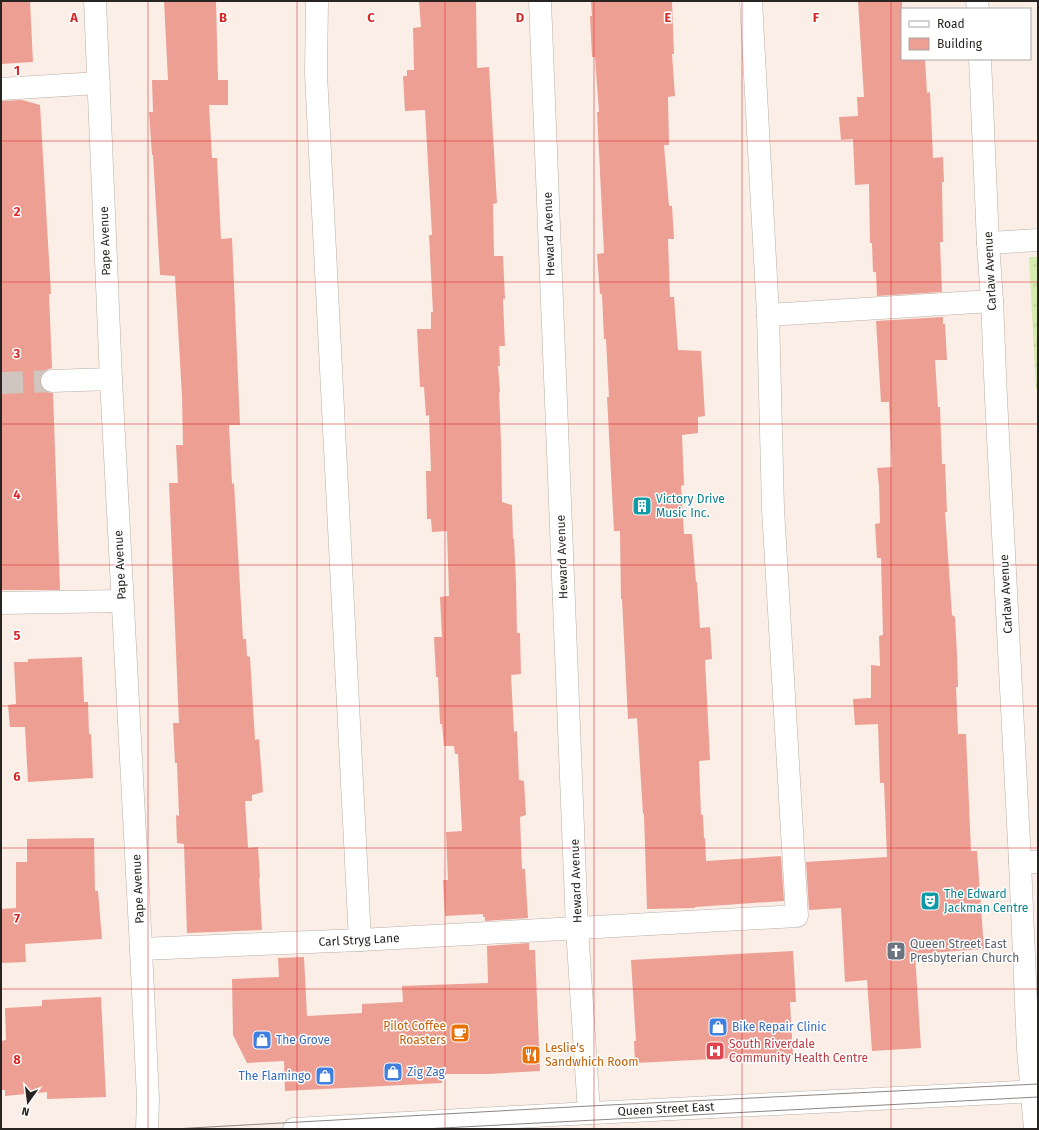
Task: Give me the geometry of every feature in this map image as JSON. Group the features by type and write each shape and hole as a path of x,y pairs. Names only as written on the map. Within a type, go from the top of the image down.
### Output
{"street":[{"name":"Pape Avenue","path":"95,1 111,379 148,1099 147,1129"},
{"path":"317,1 316,74 360,940"},
{"name":"Heward Avenue","path":"540,1 577,928 589,1113"},
{"path":"751,1 768,315 992,301"},
{"name":"Carlaw Avenue","path":"980,60 996,398 1029,862 1028,1050 1035,1091 1035,1129"},
{"path":"1,89 99,83"},
{"path":"988,243 1038,240"},
{"name":"Carl Stryg Lane","path":"141,948 360,940 797,916 773,509 768,315"},
{"path":"52,380 111,379"},
{"path":"1,603 122,601"},
{"name":"Queen Street East","path":"294,1129 553,1122 589,1113 1035,1091"}],"green space":[{"path":"1029,257 1038,257 1038,389 1036,389"}],"building":[{"path":"1,1 30,1 33,62 1,64"},
{"path":"164,1 216,1 218,80 228,80 228,105 209,105 212,158 217,158 221,239 232,238 240,425 229,425 232,484 234,483 243,639 246,639 247,656 250,657 255,740 259,739 263,792 252,795 252,801 245,801 248,848 258,847 262,930 187,933 184,844 177,843 176,815 179,816 177,763 175,763 173,723 179,723 169,483 178,483 176,445 183,445 182,396 175,276 160,275 149,112 153,112 152,80 168,80"},
{"path":"419,1 476,1 477,68 489,67 497,203 493,204 494,256 503,256 505,299 503,299 505,346 499,346 500,366 498,366 500,392 502,502 512,505 517,633 520,633 521,674 511,675 514,732 517,731 519,780 524,781 526,815 520,817 522,869 525,869 528,918 485,921 483,914 445,916 443,880 448,880 446,832 462,831 458,754 455,754 454,746 444,746 442,724 440,724 438,677 436,677 434,637 442,637 440,597 449,596 447,531 432,532 431,519 427,519 426,471 431,471 429,415 426,416 424,387 420,387 417,329 431,329 431,312 433,312 429,235 432,235 425,110 405,111 403,76 407,76 407,70 414,70 413,28 421,27"},
{"path":"591,1 672,1 674,54 672,54 675,96 668,97 669,145 664,145 669,206 672,206 674,239 668,239 670,297 674,297 678,350 701,351 705,416 698,417 698,433 682,435 684,485 681,486 684,534 692,534 700,628 710,627 712,659 705,660 710,760 699,761 701,815 703,815 706,861 781,856 784,901 695,908 647,909 644,814 637,718 628,719 621,599 620,531 614,531 607,397 609,397 606,339 604,339 602,294 600,294 597,254 604,253 597,112 599,112 595,57 592,57 590,16 592,16"},
{"path":"858,1 902,1 901,60 925,60 927,93 930,92 933,158 943,157 943,242 940,242 942,292 877,296 876,272 873,272 872,243 870,243 869,184 855,185 853,139 841,140 839,117 858,116 857,97 864,97"},
{"path":"22,100 40,105 51,294 49,294 52,368 46,370 41,375 40,382 42,388 46,392 53,393 60,590 1,590 1,101"},
{"path":"943,317 943,324 945,324 947,360 935,360 938,407 940,407 942,464 945,464 947,512 945,512 952,615 955,617 958,687 956,687 958,734 966,734 971,851 977,851 984,949 915,954 921,1048 872,1051 867,980 845,982 841,908 809,910 806,862 887,857 884,783 880,783 878,724 855,725 853,699 871,698 871,665 880,666 879,636 883,635 881,558 877,558 875,524 880,523 877,468 892,467 889,402 881,402 876,321"},
{"path":"82,657 84,702 88,702 93,778 28,782 25,727 10,727 8,705 16,704 14,662 28,662 28,659"},
{"path":"94,838 95,891 98,891 102,939 25,944 26,962 1,963 1,909 16,908 16,862 27,862 27,839"},
{"path":"529,943 529,950 535,950 540,1071 487,1074 442,1074 442,1083 285,1091 284,1061 247,1063 233,1035 232,979 279,977 278,958 304,957 307,1016 362,1013 362,1004 403,1002 402,986 488,983 487,946"},
{"path":"793,951 796,1002 790,1002 793,1055 635,1063 634,1041 636,1041 631,960"},
{"path":"101,997 106,1097 47,1099 47,1092 5,1096 5,1090 1,1090 1,1041 6,1040 5,1008 42,1006 42,1000"}],"tunnel":[{"path":"1,383 52,381"}],"tram line":[{"path":"173,1129 589,1106 1038,1084"},
{"path":"423,1129 1038,1097"}],"place":[{"name":"Victory Drive Music Inc.","path":"642,506"},
{"name":"The Edward Jackman Centre","path":"930,901"},
{"name":"Queen Street East Presbyterian Church","path":"896,951"},
{"name":"Bike Repair Clinic","path":"718,1027"},
{"name":"Pilot Coffee Roasters","path":"460,1033"},
{"name":"The Grove","path":"262,1040"},
{"name":"South Riverdale Community Health Centre","path":"715,1051"},
{"name":"Leslie's Sandwhich Room","path":"531,1055"},
{"name":"Zig Zag","path":"393,1072"},
{"name":"The Flamingo","path":"325,1076"}]}
